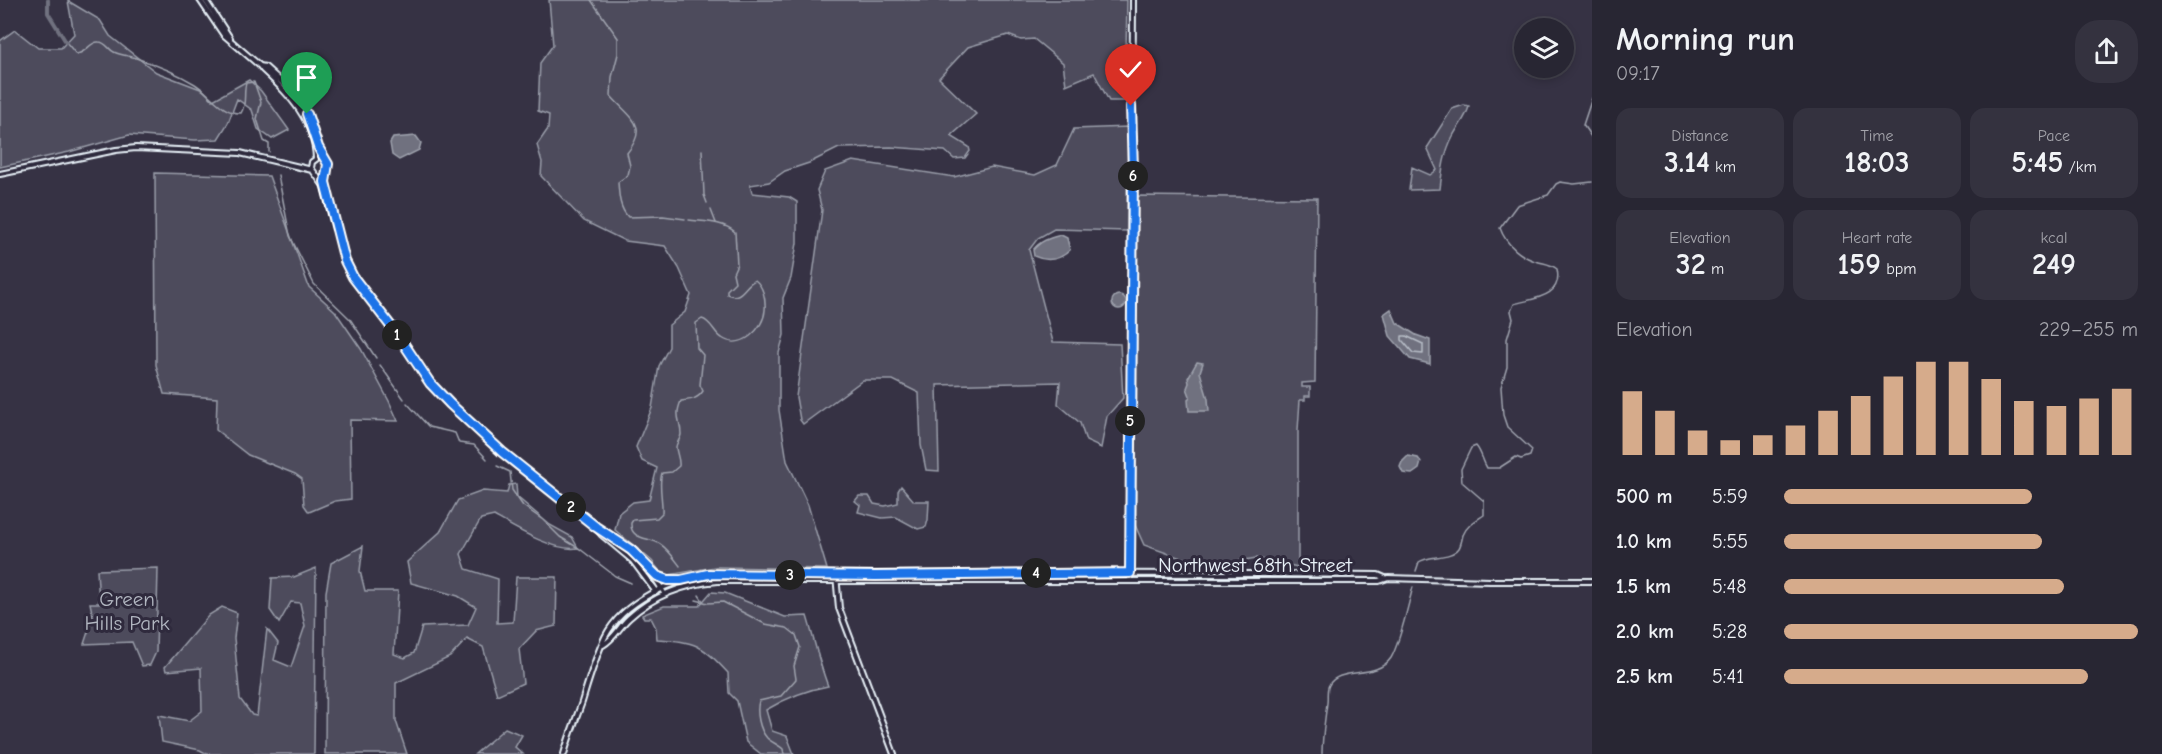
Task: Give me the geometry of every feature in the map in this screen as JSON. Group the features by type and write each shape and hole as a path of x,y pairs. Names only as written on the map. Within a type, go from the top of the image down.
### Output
{"main road":[{"path":"200,0 216,26 285,90 302,113 314,144 312,170"},
{"path":"205,0 231,39"},
{"path":"1130,579 1133,0"},
{"path":"260,66 265,67 301,103 329,167 325,182 336,231"},
{"path":"0,174 136,148 240,153 312,170 324,186 345,261 353,277 400,338 430,383 502,452 596,527 631,550 651,571 664,593"},
{"path":"291,166 325,159"},
{"path":"316,174 322,175 327,172"},
{"path":"596,527 637,566 659,596"},
{"path":"651,571 664,579 681,580"},
{"name":"Northwest 68th Street","path":"603,645 605,637 624,614 656,591 681,580 708,574 876,576 1130,573 1378,575 1385,578 1592,581"},
{"path":"836,575 839,608 894,754"},
{"path":"876,576 876,582"},
{"name":"Northwest 68th Street","path":"603,645 610,641 629,618 659,596 701,582 1130,579 1379,581 1385,578"},
{"path":"564,754 593,664 603,645"}],"green space":[{"path":"549,0 1127,0 1125,101 1109,101 1094,73 1066,85 1063,63 1034,39 1021,40 1008,35 968,47 939,78 976,114 951,136 969,147 970,151 965,158 954,159 945,151 891,147 839,148 809,163 785,171 769,182 750,185 752,193 789,197 797,202 797,243 791,278 783,298 784,335 779,353 779,410 787,461 808,505 827,569 715,567 669,575 661,573 652,561 615,530 619,513 633,502 649,500 657,468 642,461 636,447 652,408 659,366 669,347 669,325 685,312 691,295 679,268 665,246 625,241 584,221 541,176 542,162 537,145 548,129 549,115 538,111 540,63 553,45"},
{"path":"68,1 100,20 110,36 156,72 203,90 213,100 249,80 261,91 289,130 272,139 258,129 252,110 237,99 228,123 218,139 195,140 129,135 69,152 0,167 0,41 15,30 38,48 61,48 74,34"},
{"path":"1464,105 1469,106 1468,110 1447,149 1440,189 1409,190 1412,167 1430,175 1437,170 1427,148 1452,109"},
{"path":"1128,127 1127,231 1054,229 1038,238 1029,250 1053,342 1120,344 1123,398 1107,416 1101,448 1086,441 1080,423 1058,404 1060,382 937,385 939,471 926,470 921,445 919,393 893,380 863,380 803,424 800,420 796,397 822,210 817,190 825,171 853,161 954,177 992,167 1035,175 1057,165 1074,129"},
{"path":"155,173 269,176 309,287 335,311 361,349 398,421 350,420 351,499 335,501 309,512 304,505 302,479 248,455 216,430 217,398 164,394 156,365"},
{"path":"1137,196 1317,198 1315,382 1302,383 1302,387 1310,387 1310,396 1305,396 1305,400 1300,400 1298,567 1256,558 1218,565 1178,557 1144,545 1135,525"},
{"path":"516,484 517,497 550,525 572,537 578,548 546,543 494,516 481,519 461,554 466,569 498,579 497,623 513,622 516,577 557,577 556,626 536,631 519,649 523,683 497,695 483,647 467,639 450,657 396,683 396,721 407,754 325,754 326,592 331,563 363,546 360,571 365,591 398,591 394,654 405,658 414,653 422,627 468,625 476,607 458,596 411,583 407,562 440,532 458,500 483,491 507,493 509,485"},
{"path":"901,486 914,501 929,501 926,527 918,529 896,517 882,518 858,512 860,505 855,501 859,496 869,496 874,504 885,506 898,503 898,491"},
{"name":"Green Hills Park","path":"158,568 156,652 150,665 142,666 132,642 84,644 93,617 90,603 99,603 97,570"},
{"path":"316,568 314,754 207,754 200,750 162,742 159,715 189,721 202,711 201,668 166,671 165,667 209,615 222,607 237,613 234,638 240,699 252,715 257,716 267,629 278,643 274,660 291,667 305,626 300,603 291,602 279,623 270,610 272,578 294,577"},
{"path":"711,592 725,593 785,617 807,616 828,686 796,695 766,710 772,731 787,736 794,754 761,754 746,742 737,701 729,693 728,673 697,646 657,639 656,628 651,618 644,618 642,615 664,606 699,606"},
{"path":"505,728 522,735 515,747 523,754 475,754"}],"water":[{"path":"416,136 421,143 419,150 399,160 392,155 390,143 393,138"},
{"path":"1061,235 1067,238 1070,250 1053,259 1034,256 1033,250 1039,244"},
{"path":"1119,295 1124,297 1126,302 1124,307 1119,309 1114,307 1112,302 1114,297"},
{"path":"1391,309 1397,323 1416,335 1430,340 1430,364 1410,359 1390,336 1384,314"},
{"path":"1197,362 1203,363 1200,372 1209,411 1189,411 1188,378"},
{"path":"1408,456 1418,458 1421,462 1419,469 1412,474 1403,473 1400,467"}],"waterway":[{"path":"48,0 48,13 66,42"},
{"path":"591,0 618,38 618,54 612,77 611,96 635,122 637,128 634,143 627,153 630,166 628,175 618,182 623,209 628,217 663,216 685,219"},
{"path":"66,42 76,54 83,52 93,43 101,42 116,53 136,58 181,76 201,88 222,107 234,112 241,113 246,83 254,82 261,102 257,119 264,141 269,144 269,152"},
{"path":"1592,98 1583,125 1592,138"},
{"path":"702,150 704,195 707,203"},
{"path":"278,175 290,236 314,284 350,319 376,358"},
{"path":"1416,571 1419,562 1451,554 1460,547 1467,528 1484,515 1484,501 1462,482 1461,469 1471,448 1476,446 1487,468 1499,468 1516,457 1521,459 1530,456 1532,450 1507,427 1503,415 1501,387 1507,367 1507,339 1513,319 1511,311 1514,304 1538,298 1552,291 1558,278 1557,269 1521,254 1510,245 1500,228 1517,205 1548,195 1556,184 1592,182"},
{"path":"711,210 716,223"},
{"path":"680,566 663,546 637,535 631,523 633,520 657,518 662,513 660,482 662,473 672,472 679,466 676,447 681,434 679,407 681,401 694,399 703,391 700,385 703,355 697,348 696,323 702,319 705,320 722,338 737,342 756,331 764,317 765,306 762,289 755,280 740,294 732,296 727,294 727,290 735,282 733,273 737,264 735,232 719,224 689,220"},
{"path":"380,365 404,399"},
{"path":"407,403 429,427 455,433 459,443 474,445 487,459"},
{"path":"497,466 510,472 512,490 523,506 543,520 560,537 615,576 631,583"},
{"path":"1322,754 1329,685 1341,676 1376,669 1391,658 1401,634 1413,587"},
{"path":"699,595 703,601"},
{"path":"696,600 708,603 723,602 765,624 787,628 796,635 800,647 794,666 796,679 781,696 759,701 758,705 759,720 764,734 783,749 784,754"}],"route":[{"path":"307,114 318,147 329,167 325,182 339,245 345,261 353,277 400,338 430,383 502,452 596,527 606,531 631,550 657,576 668,580 681,580 708,574 876,576 1130,573 1133,169 1131,106"}]}
